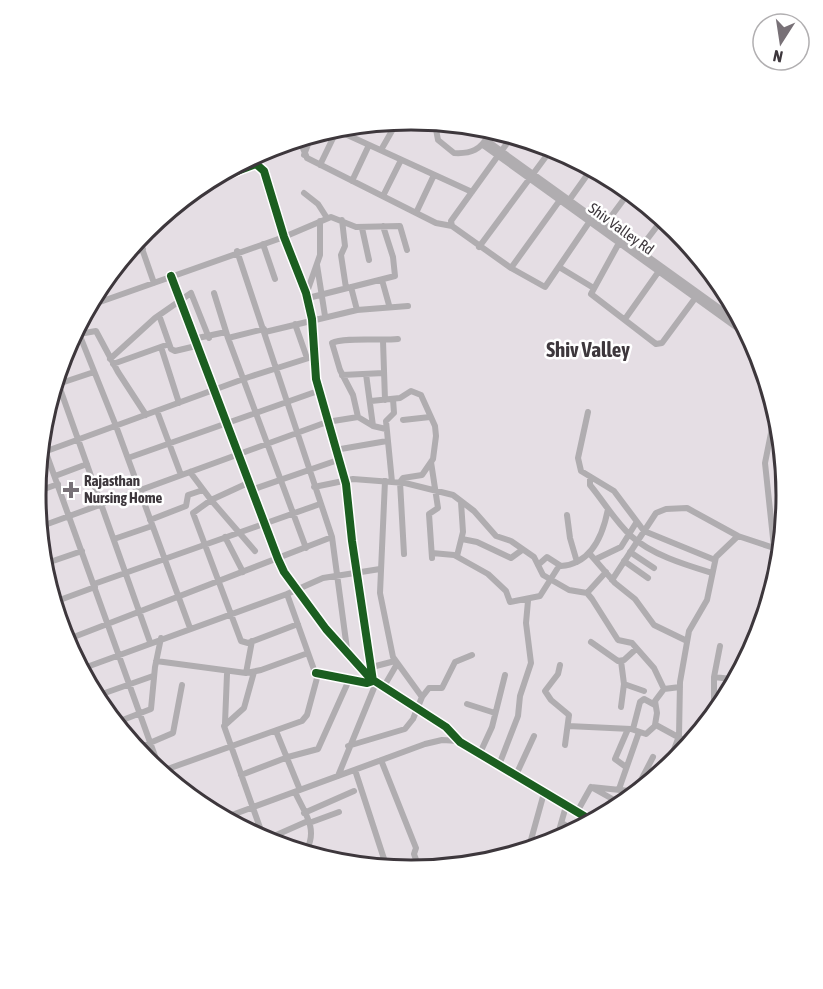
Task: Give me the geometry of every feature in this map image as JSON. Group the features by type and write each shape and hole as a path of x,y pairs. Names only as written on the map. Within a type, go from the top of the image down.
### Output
{"street":[{"path":"381,150 392,130"},
{"name":"Shiv Valley Rd","path":"436,130 438,140 454,153 472,152 486,140 560,200 639,250 734,323"},
{"path":"352,135 472,192"},
{"path":"320,165 333,139"},
{"path":"452,226 451,221 508,143"},
{"path":"304,155 308,145"},
{"path":"352,181 369,145"},
{"path":"302,147 304,155 320,165 440,225 452,226 511,268 545,287 590,221"},
{"path":"479,247 547,155"},
{"path":"383,196 401,160"},
{"path":"246,169 260,165 284,237 307,295 312,319 318,391 345,479 357,573 375,682 338,776"},
{"path":"416,213 434,175"},
{"path":"570,199 587,175"},
{"name":"Shiv Valley Rd","path":"532,176 570,199 620,243 659,271 729,313"},
{"path":"304,193 318,204 323,219 321,248 307,295"},
{"path":"603,227 624,198"},
{"path":"511,268 560,200"},
{"path":"102,301 237,251 284,237 323,219 342,220 362,228 383,226 401,228 406,250"},
{"path":"342,220 345,246 342,255 348,288 357,310"},
{"path":"639,250 656,224"},
{"path":"307,295 323,294 382,280 397,273 383,226"},
{"path":"362,228 369,260"},
{"path":"620,243 592,287 592,296 625,320 660,344 697,296"},
{"path":"263,244 275,279"},
{"path":"142,249 154,282"},
{"path":"237,251 332,537 347,649"},
{"path":"317,265 325,316"},
{"path":"559,267 592,287"},
{"path":"625,320 659,271"},
{"path":"171,276 239,454 262,523 278,560 295,588 326,629 347,649 375,682"},
{"path":"382,280 389,305"},
{"path":"214,293 227,335 306,548"},
{"path":"111,361 159,315 193,294 209,338"},
{"path":"159,315 169,344 175,351 209,338 264,330 357,310 389,305 408,306"},
{"path":"295,324 307,358"},
{"path":"85,332 96,331 111,361 146,415"},
{"path":"358,417 353,395 342,375 333,349 334,341 398,339"},
{"path":"81,340 116,426 190,628"},
{"path":"383,341 386,400"},
{"path":"111,361 169,344"},
{"path":"161,347 179,403"},
{"path":"50,449 214,391 244,378 315,356"},
{"path":"65,382 94,372"},
{"path":"342,375 384,373"},
{"path":"366,374 371,401 372,426"},
{"path":"128,458 318,391"},
{"path":"371,401 393,399 411,391 417,392 424,400 436,430 431,462 438,510 429,514 432,556 457,556 492,577 506,591 508,602 528,601 540,596 560,566 577,562 589,553 602,536 608,509"},
{"path":"61,393 127,572 150,642"},
{"path":"393,399 394,412 387,419 386,429 389,482 380,569 382,604 396,662 422,697"},
{"path":"157,411 181,475"},
{"path":"588,412 578,458 581,471 614,491 644,531 715,560"},
{"path":"48,524 327,422 358,417 372,426 386,429"},
{"path":"403,420 430,417"},
{"path":"771,434 765,463 773,540"},
{"path":"335,450 387,441"},
{"path":"48,460 156,755"},
{"path":"298,624 252,641 241,641 193,513 211,500 339,460"},
{"path":"404,554 400,482 403,478 422,475 431,462"},
{"path":"55,476 87,464"},
{"path":"190,472 255,551"},
{"path":"590,477 590,485 600,494 608,509 630,535 669,557 712,573"},
{"path":"314,487 345,479 400,482 453,495 483,519 493,532 534,557 541,573 573,592 586,593 596,603 618,640 630,641 654,668 664,689"},
{"path":"46,488 58,484"},
{"path":"114,539 183,508 188,505 188,495 203,490"},
{"path":"457,556 462,539 461,502"},
{"path":"63,601 164,558 320,504"},
{"path":"612,580 659,511 681,507 693,510 738,536 772,547"},
{"path":"567,515 570,538 577,562"},
{"path":"596,560 621,548 636,523"},
{"path":"486,545 493,532"},
{"path":"675,747 679,736 680,687 690,627 707,600 718,553 738,536"},
{"path":"225,537 243,572"},
{"path":"75,636 178,595 278,560 332,537"},
{"path":"462,539 486,545 511,558 522,550"},
{"path":"53,561 82,551"},
{"path":"630,552 654,568"},
{"path":"589,553 612,580 635,599 654,625 687,641"},
{"path":"538,565 549,557 560,566"},
{"path":"624,561 648,578"},
{"path":"89,666 287,594 295,588 336,576 380,569"},
{"path":"586,593 606,572"},
{"path":"169,767 276,731 305,718 317,683 316,674 287,594"},
{"path":"499,765 518,716 520,696 531,663 526,623 528,601"},
{"path":"124,720 140,714 152,706 153,676 161,638"},
{"path":"246,673 252,641"},
{"path":"591,642 621,661"},
{"path":"714,698 714,676 720,646"},
{"path":"621,661 636,649"},
{"path":"156,661 246,673 308,653"},
{"path":"348,746 405,729 429,688 442,688 455,662 472,655"},
{"path":"621,661 624,684 621,707"},
{"path":"372,667 396,662"},
{"path":"385,685 396,662"},
{"path":"560,665 558,674 545,691 550,700 567,712 566,746"},
{"path":"382,666 385,685"},
{"path":"225,723 236,717 244,708 254,672"},
{"path":"227,674 225,723 251,807 259,826"},
{"path":"316,674 385,685 446,727 460,741 584,816"},
{"path":"480,753 495,713 505,675"},
{"path":"105,693 153,676"},
{"path":"714,676 727,678"},
{"path":"242,775 288,757 320,748 349,680"},
{"path":"624,684 644,691"},
{"path":"146,745 172,733 182,685"},
{"path":"664,689 680,687"},
{"path":"568,726 633,730 647,734 654,725 657,713 655,705 664,689"},
{"path":"619,789 640,702 644,699 655,705"},
{"path":"467,704 495,713"},
{"path":"654,725 683,738"},
{"path":"626,767 615,759 633,730"},
{"path":"276,731 288,757 313,837 309,845"},
{"path":"516,775 534,736"},
{"path":"235,814 425,744 442,740 460,741"},
{"path":"642,777 653,757"},
{"path":"381,760 416,848 414,854 416,860"},
{"path":"355,770 384,858"},
{"path":"591,787 625,790"},
{"path":"591,787 612,799"},
{"path":"577,812 591,787"},
{"path":"304,813 354,791"},
{"path":"531,839 544,793"},
{"path":"560,828 566,806"},
{"path":"278,834 339,812"},
{"path":"562,823 566,825"}],"cycle path":[{"path":"256,164 264,171 284,237 306,293 312,319 316,379 346,484 373,681 367,683 316,673"},
{"path":"171,276 278,559 284,572 326,629 370,678 446,727 460,742 584,816"}],"place":[{"name":"Rajasthan Nursing Home","path":"71,490"}],"district":[{"name":"Shiv Valley","path":"588,350"}]}
